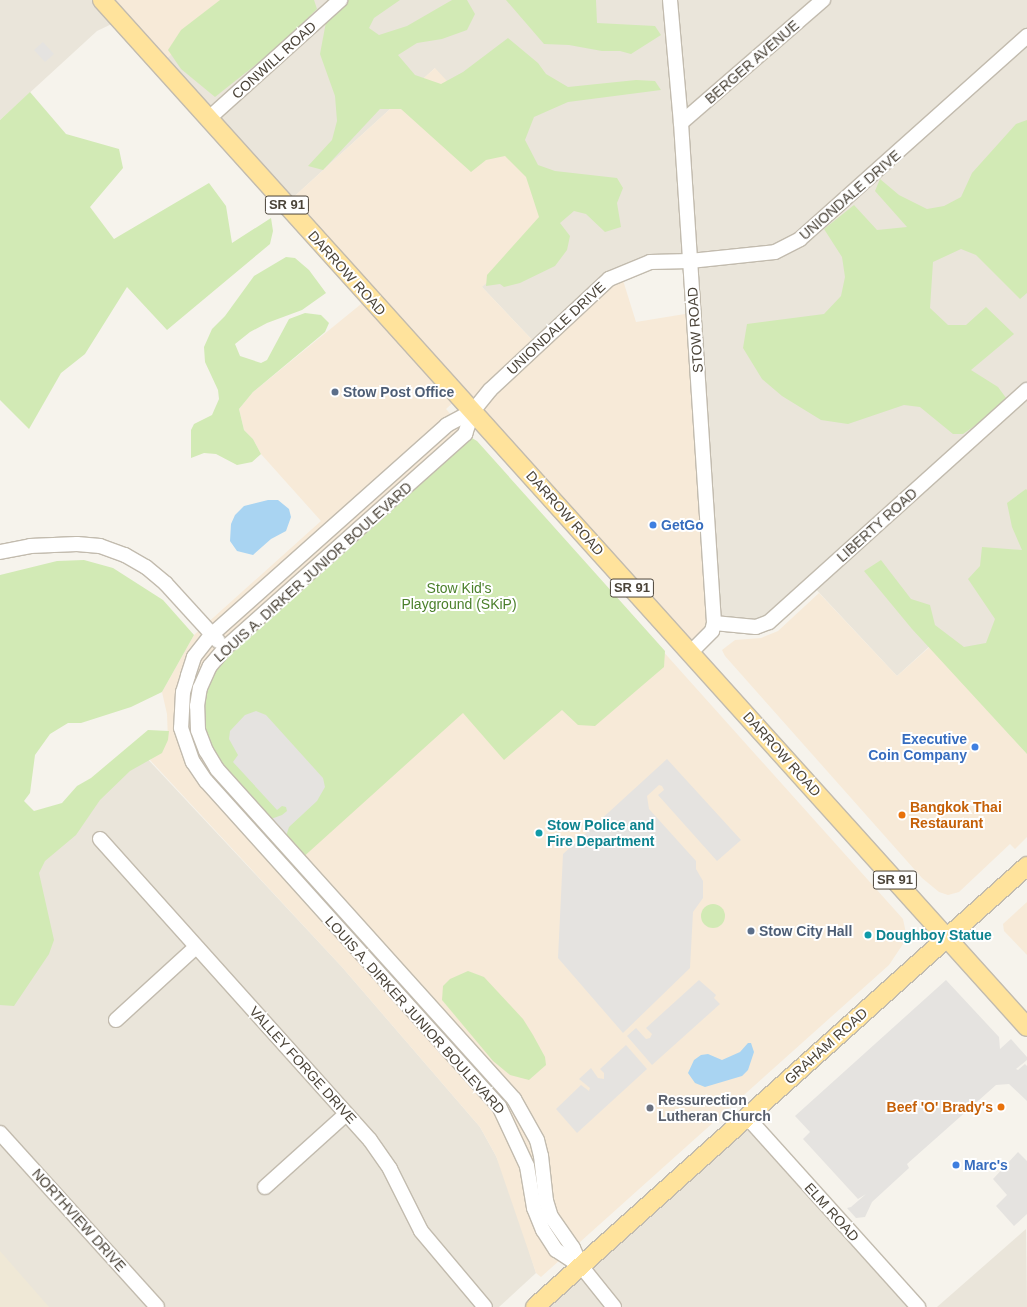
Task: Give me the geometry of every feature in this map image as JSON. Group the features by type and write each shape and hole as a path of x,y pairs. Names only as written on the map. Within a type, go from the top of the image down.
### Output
{"main road":[{"name":"DARROW ROAD","path":"102,0 691,652 1027,1027"},
{"name":"GRAHAM ROAD","path":"535,1307 1027,866"}],"street":[{"name":"CONWILL ROAD","path":"208,118 340,0"},
{"name":"STOW ROAD","path":"670,0 690,261 714,623"},
{"name":"BERGER AVENUE","path":"680,123 822,0"},
{"name":"UNIONDALE DRIVE","path":"473,411 490,390 609,279 650,262 690,261 775,252 800,239 1027,36"},
{"name":"LIBERTY ROAD","path":"714,623 756,627 769,622 1027,390"},
{"name":"LOUIS A. DIRKER JUNIOR BOULEVARD","path":"473,411 448,425 211,635 194,657 183,692 181,728 193,762 241,820 499,1106 527,1166 534,1208 543,1230 556,1250 581,1266"},
{"name":"LOUIS A. DIRKER JUNIOR BOULEVARD","path":"473,411 465,434 225,648 210,666 200,688 197,706 198,730 206,751 218,769 514,1099 537,1140 542,1156 546,1201 551,1217 573,1248 581,1266"},
{"path":"0,552 30,546 77,544 100,546 125,555 146,567 166,584 211,635 225,648"},
{"path":"691,652 712,631 714,623"},
{"name":"VALLEY FORGE DRIVE","path":"100,839 380,1154 421,1232 485,1307"},
{"path":"116,1020 196,947"},
{"path":"265,1187 346,1114"},
{"name":"ELM ROAD","path":"747,1117 918,1307"},
{"name":"NORTHVIEW DRIVE","path":"0,1133 157,1307"},
{"path":"581,1266 614,1307"}],"shaded area":[{"path":"0,0 1027,0 1027,754 960,680 932,644 897,676 811,584 769,622 721,623 690,261 641,264 538,346 482,287 435,68 286,204 120,20 97,31 0,120"},
{"path":"102,0 231,0 160,65"},
{"path":"43,42 54,54 45,62 34,50"},
{"path":"435,68 567,212 482,287 538,346 473,411 286,204"},
{"path":"622,277 636,322 691,313 712,624 690,647 477,411 596,297"},
{"path":"366,300 458,398 446,409 903,919 907,938 889,965 541,1277 536,1273 496,1156 480,1127 342,967 150,760 168,740 167,714 162,692 194,635 321,521 261,454 253,439 244,430 239,409 253,392"},
{"path":"819,593 897,676 933,644 960,680 1027,754 1027,837 1015,849 1010,844 959,892 948,895 939,892 922,878 725,656 722,650 735,640 761,638 778,631"},
{"path":"256,711 266,715 323,778 325,787 317,801 289,827 286,836 271,819 282,815 287,811 286,807 282,806 277,810 233,762 238,755 229,739 230,731 245,715"},
{"path":"142,753 342,967 480,1127 496,1156 510,1189 536,1273 499,1307 0,1307 0,880"},
{"path":"667,759 741,840 717,861 658,795 664,790 662,786 659,785 647,796 649,809 696,861 696,869 703,881 703,898 693,912 690,968 623,1033 558,958 563,854"},
{"path":"1027,902 1027,955 1004,931 1003,924"},
{"path":"699,980 716,995 714,998 720,1004 652,1065 627,1036 636,1028 646,1039 650,1038 652,1034 646,1028"},
{"path":"946,980 999,1037 1000,1049 1011,1039 1027,1057 1027,1060 1016,1069 1018,1070 1025,1064 1027,1066 1027,1101 1009,1084 996,1085 907,1164 909,1168 872,1202 865,1217 856,1218 847,1208 851,1207 866,1194 858,1199 803,1139 810,1132 795,1116"},
{"path":"626,1045 647,1069 577,1133 556,1109 581,1085 589,1091 590,1088 579,1079 591,1068 598,1078 604,1079 604,1073 600,1069"},
{"path":"747,1117 918,1307 535,1307"},
{"path":"1018,1152 1027,1161 1027,1214 1014,1226 996,1206 1007,1195 993,1179"},
{"path":"1026,1229 1027,1307 937,1307"},
{"path":"0,1251 49,1307 0,1307"}],"green space":[{"path":"220,0 314,0 317,9 283,43 215,97 181,69 168,50 181,30"},
{"path":"349,0 400,0 374,18 369,28 379,35 407,26 452,0 467,0 475,14 467,30 442,39 417,43 398,55 415,75 441,84 463,72 508,38 538,63 546,74 568,87 636,80 655,81 661,90 568,102 534,117 525,140 538,165 555,171 617,178 623,188 617,203 621,227 605,232 586,214 574,211 560,223 570,236 567,250 555,266 520,283 504,287 500,284 486,286 487,275 539,217 526,177 505,156 486,160 471,172 401,109 380,109 323,170 308,166 332,140 337,121 335,96 320,54 326,22"},
{"path":"506,0 596,0 597,23 655,26 661,35 631,54 620,51 602,51 569,45 544,44"},
{"path":"30,92 66,134 119,149 123,168 90,207 114,239 209,183 226,206 232,243 271,218 273,231 270,244 167,330 127,287 85,354 61,373 29,429 0,400 0,120"},
{"path":"1027,120 1027,293 1020,299 976,255 961,249 933,262 930,308 948,325 966,325 986,307 1014,334 971,370 998,387 1009,402 963,434 953,434 920,407 904,405 848,424 821,420 782,396 762,379 743,348 747,324 824,314 841,296 845,277 842,257 824,229 854,205 877,230 907,227 875,191 880,179 899,195 927,209 944,206 961,197 972,173 1016,124"},
{"path":"286,257 295,258 309,270 326,293 302,310 267,323 250,332 235,344 240,356 261,363 267,360 289,319 305,313 321,315 329,323 325,332 253,392 239,409 244,430 253,439 261,454 252,462 237,465 216,454 204,453 191,458 191,430 194,424 212,415 219,399 218,390 205,362 204,347 212,329 225,316 254,276"},
{"name":"Stow Kid's Playground (SKiP)","path":"465,434 477,441 665,651 664,667 595,726 578,725 562,710 504,760 463,713 300,860 217,769 197,706 210,666"},
{"path":"1026,489 1027,754 912,629 864,571 881,560 911,599 930,605 935,625 964,647 986,643 995,619 968,579 980,566 982,547 1022,550 1012,527 1007,503"},
{"path":"84,560 113,568 163,600 194,635 162,692 131,707 81,723 68,723 50,734 35,755 30,793 24,801 34,811 62,803 77,786 91,778 148,730 169,731 168,740 162,753 130,771 100,800 76,835 45,861 39,873 54,940 49,954 14,1006 0,1005 0,575 57,561"},
{"path":"713,904 722,907 725,916 722,925 713,928 704,925 701,916 704,907"},
{"path":"468,971 484,977 523,1019 533,1035 545,1057 546,1065 529,1080 510,1075 493,1061 442,1000 443,986 450,979"}],"water":[{"path":"268,500 278,500 289,509 291,517 286,531 271,539 253,555 237,551 230,541 231,524 235,515 244,506"},
{"path":"748,1043 751,1043 754,1052 748,1070 742,1076 705,1087 695,1083 688,1073 694,1060 701,1055 708,1054 722,1060 740,1052"}],"place":[{"name":"Stow Post Office","path":"335,392"},
{"name":"GetGo","path":"653,525"},
{"name":"Executive Coin Company","path":"975,747"},
{"name":"Bangkok Thai Restaurant","path":"902,815"},
{"name":"Stow Police and Fire Department","path":"539,833"},
{"name":"Stow City Hall","path":"751,931"},
{"name":"Doughboy Statue","path":"868,935"},
{"name":"Beef 'O' Brady's","path":"1001,1107"},
{"name":"Ressurection Lutheran Church","path":"650,1108"},
{"name":"Marc's","path":"956,1165"}]}
